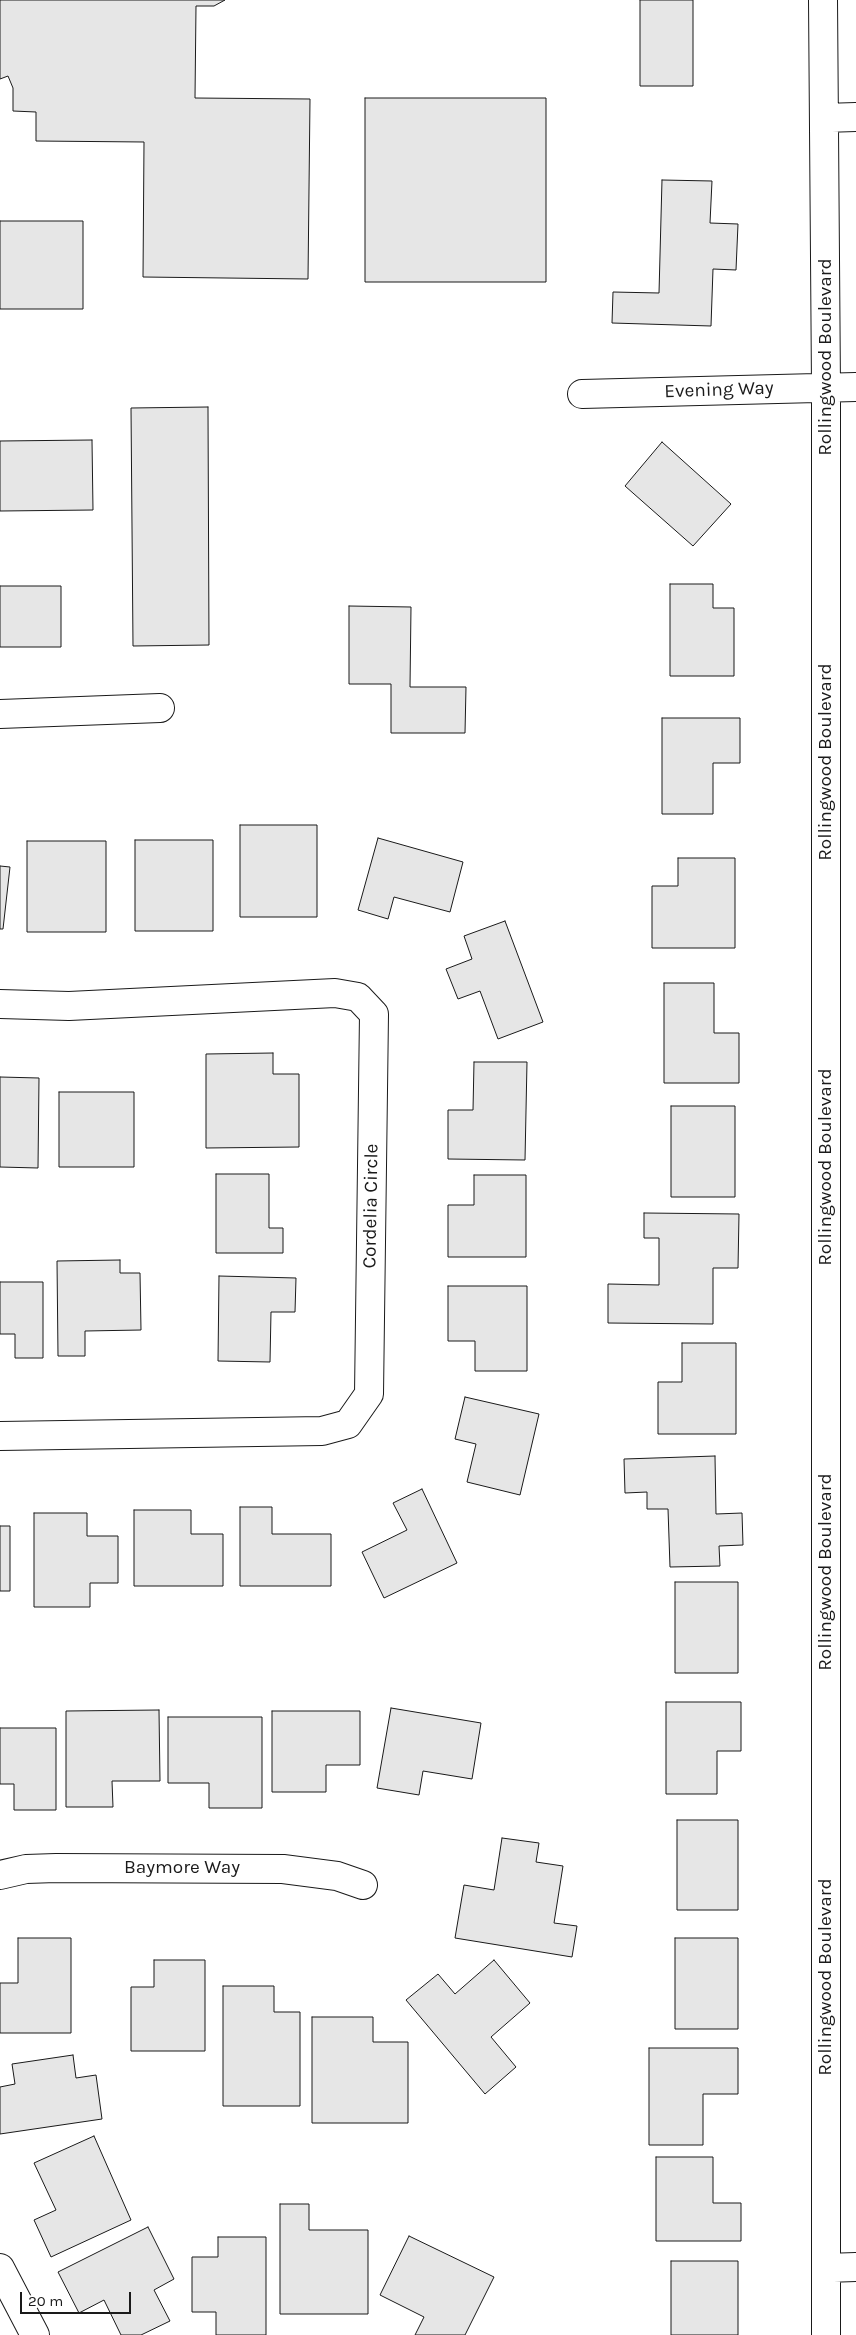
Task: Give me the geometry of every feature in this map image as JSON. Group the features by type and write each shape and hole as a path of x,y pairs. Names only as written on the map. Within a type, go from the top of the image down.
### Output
{"street":[{"name":"Rollingwood Boulevard","path":"823,0 826,387 826,2335"},
{"path":"824,118 856,117"},
{"name":"Evening Way","path":"582,394 856,387"},
{"path":"0,714 160,708"},
{"name":"Cordelia Circle","path":"0,1004 69,1006 335,993 358,998 374,1014 369,1394 348,1424 322,1431 0,1436"},
{"name":"Baymore Way","path":"0,1875 26,1869 56,1868 283,1869 337,1876 363,1885"},
{"path":"826,2268 856,2267"},
{"path":"0,2268 35,2335"}],"building":[{"path":"0,0 225,0 214,6 196,6 195,98 310,99 308,279 143,277 144,142 36,141 36,112 13,111 13,88 8,76 0,79"},
{"path":"640,0 693,0 693,86 640,86"},
{"path":"365,98 546,98 546,282 365,282"},
{"path":"662,180 712,181 710,223 738,224 736,270 713,269 711,326 612,323 613,292 659,293"},
{"path":"0,221 83,221 83,309 0,309"},
{"path":"208,407 209,645 133,646 131,408"},
{"path":"92,440 93,510 0,511 0,441"},
{"path":"662,442 731,504 693,546 625,486"},
{"path":"670,584 713,584 713,608 734,608 734,676 670,676"},
{"path":"0,586 61,586 61,647 0,647"},
{"path":"349,606 411,607 410,687 466,687 465,733 391,733 391,684 349,684"},
{"path":"662,718 740,718 740,763 713,763 713,814 662,814"},
{"path":"240,825 317,825 317,917 240,917"},
{"path":"378,838 463,862 450,912 394,897 388,919 358,910"},
{"path":"135,840 213,840 213,931 135,931"},
{"path":"27,841 106,841 106,932 27,932"},
{"path":"678,858 735,858 735,948 652,948 652,886 678,886"},
{"path":"0,866 10,867 3,929 0,929"},
{"path":"505,921 543,1022 498,1039 480,991 458,999 446,969 472,959 464,936"},
{"path":"664,983 714,983 714,1033 739,1033 739,1083 664,1083"},
{"path":"273,1053 273,1074 299,1074 299,1147 206,1148 206,1054"},
{"path":"474,1062 527,1062 525,1160 448,1159 448,1110 473,1110"},
{"path":"0,1077 39,1078 38,1168 0,1167"},
{"path":"59,1092 134,1092 134,1167 59,1167"},
{"path":"671,1106 735,1106 735,1197 671,1197"},
{"path":"216,1174 269,1174 269,1228 283,1228 283,1253 216,1253"},
{"path":"474,1175 526,1175 526,1257 448,1257 448,1205 474,1205"},
{"path":"644,1213 739,1214 738,1268 713,1268 713,1324 608,1323 608,1284 659,1285 659,1238 644,1238"},
{"path":"120,1260 120,1273 140,1273 141,1330 85,1331 85,1356 58,1356 57,1261"},
{"path":"219,1276 296,1278 295,1312 271,1312 270,1362 218,1361"},
{"path":"0,1282 43,1282 43,1358 15,1358 15,1334 0,1334"},
{"path":"448,1286 527,1286 527,1371 475,1371 475,1341 448,1341"},
{"path":"682,1343 736,1343 736,1434 658,1434 658,1382 682,1382"},
{"path":"465,1397 539,1414 520,1495 467,1482 476,1444 455,1439"},
{"path":"715,1456 716,1514 742,1513 743,1545 719,1546 720,1566 670,1567 668,1509 647,1509 647,1492 625,1493 624,1459"},
{"path":"422,1489 457,1563 384,1598 362,1552 407,1530 393,1503"},
{"path":"240,1507 272,1507 272,1534 331,1534 331,1586 240,1586"},
{"path":"134,1510 191,1510 191,1534 223,1534 223,1586 134,1586"},
{"path":"34,1513 87,1513 87,1536 118,1536 118,1583 90,1583 90,1607 34,1607"},
{"path":"0,1526 10,1526 10,1591 0,1591"},
{"path":"675,1582 738,1582 738,1673 675,1673"},
{"path":"666,1702 741,1702 741,1751 717,1751 717,1794 666,1794"},
{"path":"391,1708 481,1723 472,1779 423,1771 419,1795 377,1788"},
{"path":"159,1710 160,1781 112,1781 113,1807 66,1807 66,1711"},
{"path":"272,1711 360,1711 360,1765 326,1765 326,1792 272,1792"},
{"path":"168,1717 262,1717 262,1808 209,1808 209,1783 168,1783"},
{"path":"0,1728 56,1728 56,1810 14,1810 14,1784 0,1784"},
{"path":"677,1820 738,1820 738,1910 677,1910"},
{"path":"502,1838 539,1843 536,1862 563,1866 554,1923 577,1926 572,1957 455,1938 464,1885 494,1890"},
{"path":"18,1938 71,1938 71,2033 0,2033 0,1983 18,1983"},
{"path":"675,1938 738,1938 738,2029 675,2029"},
{"path":"154,1960 205,1960 205,2051 131,2051 131,1987 154,1987"},
{"path":"494,1960 530,2003 491,2037 516,2067 485,2094 406,2000 438,1974 455,1994"},
{"path":"223,1986 274,1986 274,2012 300,2012 300,2106 223,2106"},
{"path":"312,2017 373,2017 373,2042 408,2042 408,2123 312,2123"},
{"path":"649,2048 738,2048 738,2094 703,2094 703,2145 649,2145"},
{"path":"73,2055 76,2078 96,2075 102,2119 0,2134 0,2087 15,2084 12,2064"},
{"path":"94,2136 131,2220 51,2257 34,2220 56,2210 34,2163"},
{"path":"656,2157 713,2157 713,2203 741,2203 741,2241 656,2241"},
{"path":"280,2204 309,2204 309,2230 368,2230 368,2314 280,2314"},
{"path":"148,2227 174,2279 154,2290 170,2321 141,2335 121,2335 104,2300 79,2313 58,2272"},
{"path":"409,2236 494,2277 465,2335 415,2335 424,2317 380,2295"},
{"path":"218,2237 266,2237 266,2335 216,2335 216,2312 192,2312 192,2257 218,2257"},
{"path":"671,2261 738,2261 738,2335 671,2335"}]}
